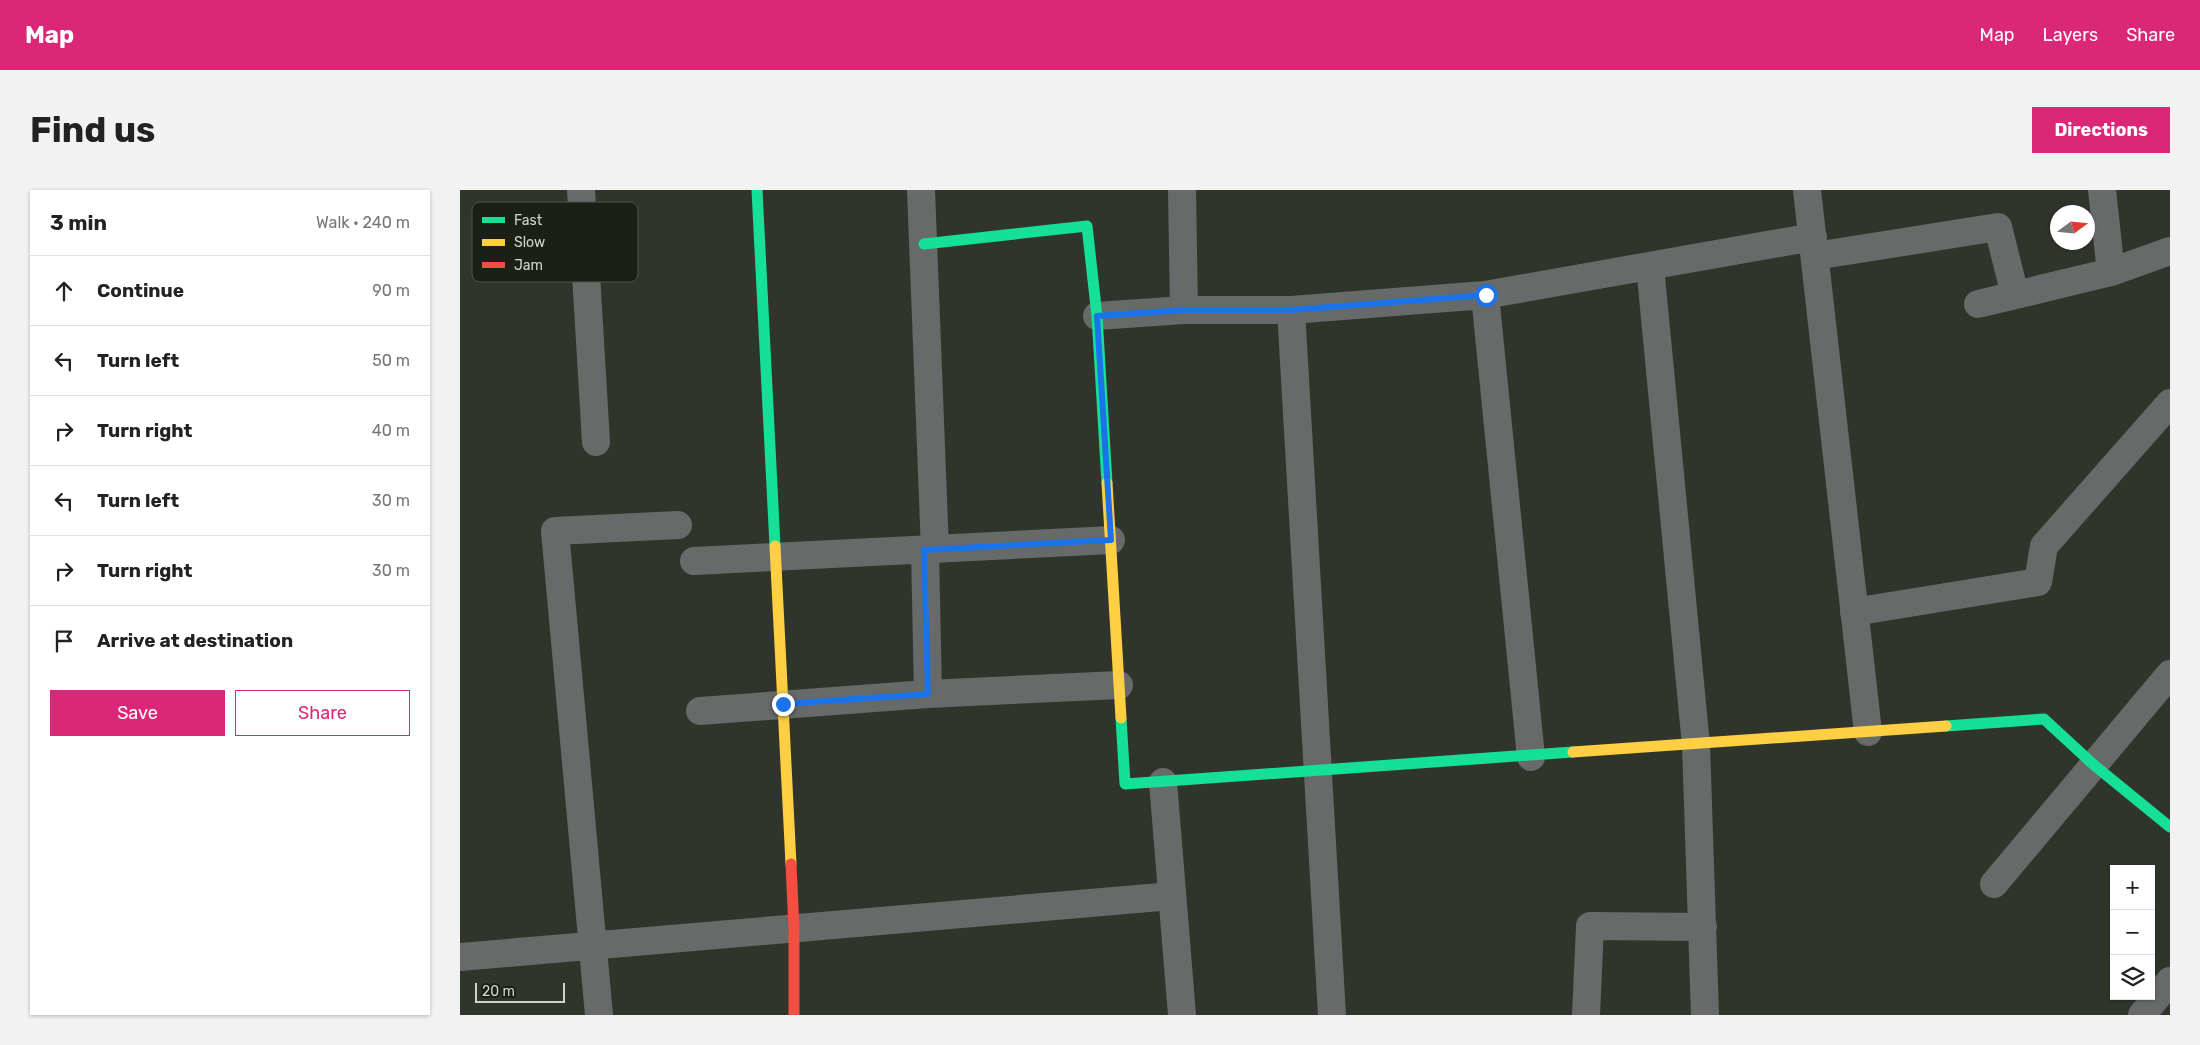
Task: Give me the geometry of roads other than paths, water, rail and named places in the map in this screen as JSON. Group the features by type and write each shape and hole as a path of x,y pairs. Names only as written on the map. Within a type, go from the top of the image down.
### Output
{"street":[{"path":"756,190 794,930 794,1015"},
{"path":"922,190 930,550 928,694"},
{"path":"1182,190 1184,310"},
{"path":"1807,190 1868,732"},
{"path":"2102,190 2111,272"},
{"path":"924,244 1087,226 1097,316 1125,784 1531,757 2044,719 2094,765 2170,827"},
{"path":"1097,316 1184,310 1291,310 1486,295 1650,266 1998,227 2015,295"},
{"path":"1978,304 2111,272 2170,251"},
{"path":"1650,266 1696,745 1705,1015"},
{"path":"587,282 596,442"},
{"path":"1486,295 1531,757"},
{"path":"1291,310 1332,1015"},
{"path":"1854,612 2038,582 2044,546 2170,403"},
{"path":"599,1015 591,947 555,532 678,525"},
{"path":"694,561 1111,540"},
{"path":"1994,884 2170,674"},
{"path":"700,711 928,694 1119,685"},
{"path":"1163,782 1182,1015"},
{"path":"460,957 794,930 1172,896"},
{"path":"1586,1015 1590,926 1703,928"},
{"path":"2142,1015 2170,981"}]}
